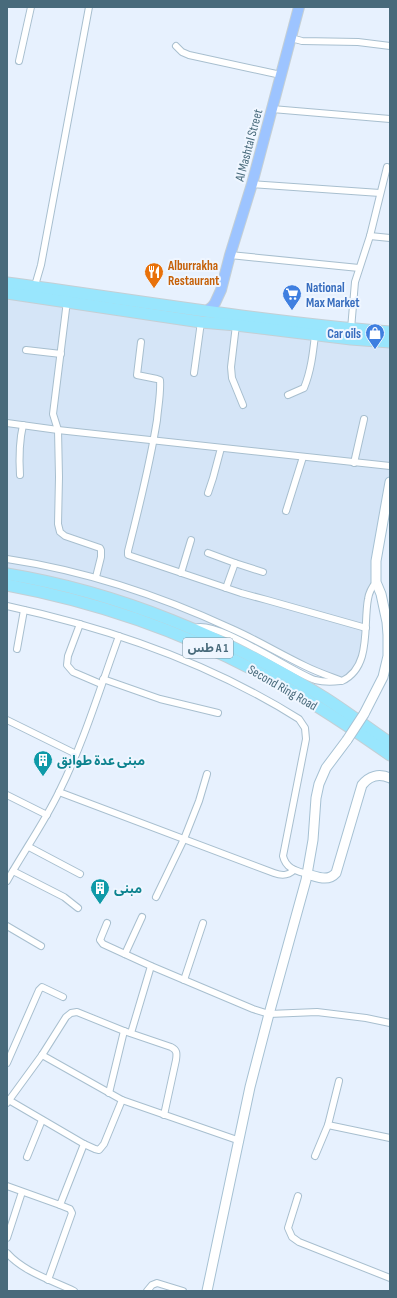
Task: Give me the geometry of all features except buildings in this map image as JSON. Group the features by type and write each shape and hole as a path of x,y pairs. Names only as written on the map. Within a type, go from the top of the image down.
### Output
{"highway":[{"path":"33,291 67,301 201,322 390,342"},
{"path":"7,292 33,291 351,329 390,332"},
{"name":"Second Ring Road","path":"7,574 61,585 104,597 146,611 238,650 280,672 323,698 390,743"},
{"name":"Second Ring Road","path":"7,585 45,592 95,606 145,622 207,648 257,672 304,698 390,755"}],"main road":[{"name":"Al Mashtal Street","path":"207,311 215,303 220,290 252,184 299,7"},
{"name":"Al Mashtal Street","path":"220,290 220,302 225,313"}],"street":[{"path":"19,61 31,7"},
{"path":"33,291 41,265 89,7"},
{"path":"291,38 302,41 358,42 390,46"},
{"path":"176,46 182,52 189,55 281,75"},
{"path":"272,109 390,119"},
{"path":"351,329 356,282 370,236 387,167"},
{"path":"252,184 380,193"},
{"path":"370,236 390,238"},
{"path":"230,255 360,268"},
{"path":"67,301 53,414 58,430 59,529 65,536 100,548 101,557 96,577"},
{"path":"194,373 201,322"},
{"path":"236,325 231,367 232,378 243,405"},
{"path":"288,395 304,388 308,379 315,335"},
{"path":"141,342 138,375 157,379 160,382 154,441 128,553 130,555 226,588 366,628"},
{"path":"26,350 61,354"},
{"path":"354,462 364,419"},
{"path":"7,424 390,466"},
{"path":"20,475 20,437 23,425"},
{"path":"208,493 214,478 221,448"},
{"path":"286,511 303,457"},
{"path":"207,1291 240,1141 250,1086 307,874 313,840 316,798 319,784 326,768 364,714 383,677 388,656 387,603 376,582 376,561 390,482"},
{"path":"181,573 191,540"},
{"path":"208,553 262,572"},
{"path":"7,559 36,563 96,577 143,592 233,629 303,666 342,680"},
{"path":"226,588 235,563"},
{"path":"192,630 196,627 203,626 224,633 315,680 334,682 342,680 348,678 358,665 365,645 368,598 372,587 376,582"},
{"path":"7,606 80,624 175,656 228,680 274,704 302,722 305,728 306,739 283,853 286,863 294,870 326,879 334,876 338,870 362,785 367,779 374,776 382,775 390,778"},
{"path":"17,649 24,610"},
{"path":"80,624 68,656 67,665 73,672 160,699 218,712"},
{"path":"7,881 29,847 60,792 76,754 119,636"},
{"path":"7,720 76,754"},
{"path":"156,897 184,839 199,801 207,774"},
{"path":"60,792 278,874 287,875 294,870"},
{"path":"7,795 47,816"},
{"path":"29,847 80,874"},
{"path":"13,870 64,897 78,908"},
{"path":"125,954 142,917"},
{"path":"107,923 100,938 101,942 151,966 269,1014 317,1012 390,1021"},
{"path":"184,980 203,923"},
{"path":"7,926 41,946"},
{"path":"131,1033 151,966"},
{"path":"7,1063 39,990 45,988 63,997"},
{"path":"122,1100 102,1147 99,1150 84,1144 8,1101 42,1055 66,1017 71,1013 77,1012 124,1031 171,1047 177,1052 164,1115"},
{"path":"109,1093 124,1031"},
{"path":"42,1055 122,1100 240,1141"},
{"path":"315,1156 328,1125 339,1081"},
{"path":"27,1157 42,1120"},
{"path":"328,1125 390,1138"},
{"path":"60,1205 84,1144"},
{"path":"7,1186 70,1209 72,1213 48,1280"},
{"path":"7,1238 22,1192"},
{"path":"298,1196 288,1228 292,1236 299,1242 390,1278"},
{"path":"7,1253 13,1259 48,1280 74,1291"},
{"path":"147,1291 152,1285 157,1283 183,1291"}],"shaded area":[{"path":"7,292 390,341 390,482 375,581 368,594 368,627 357,664 348,679 7,584"}],"place":[{"name":"Alburrakha Restaurant","path":"154,289"},
{"name":"National Max Market","path":"292,311"},
{"name":"Car oils","path":"375,350"},
{"name":"مبنى عدة طوابق","path":"43,777"},
{"name":"مبنى","path":"100,905"}]}
